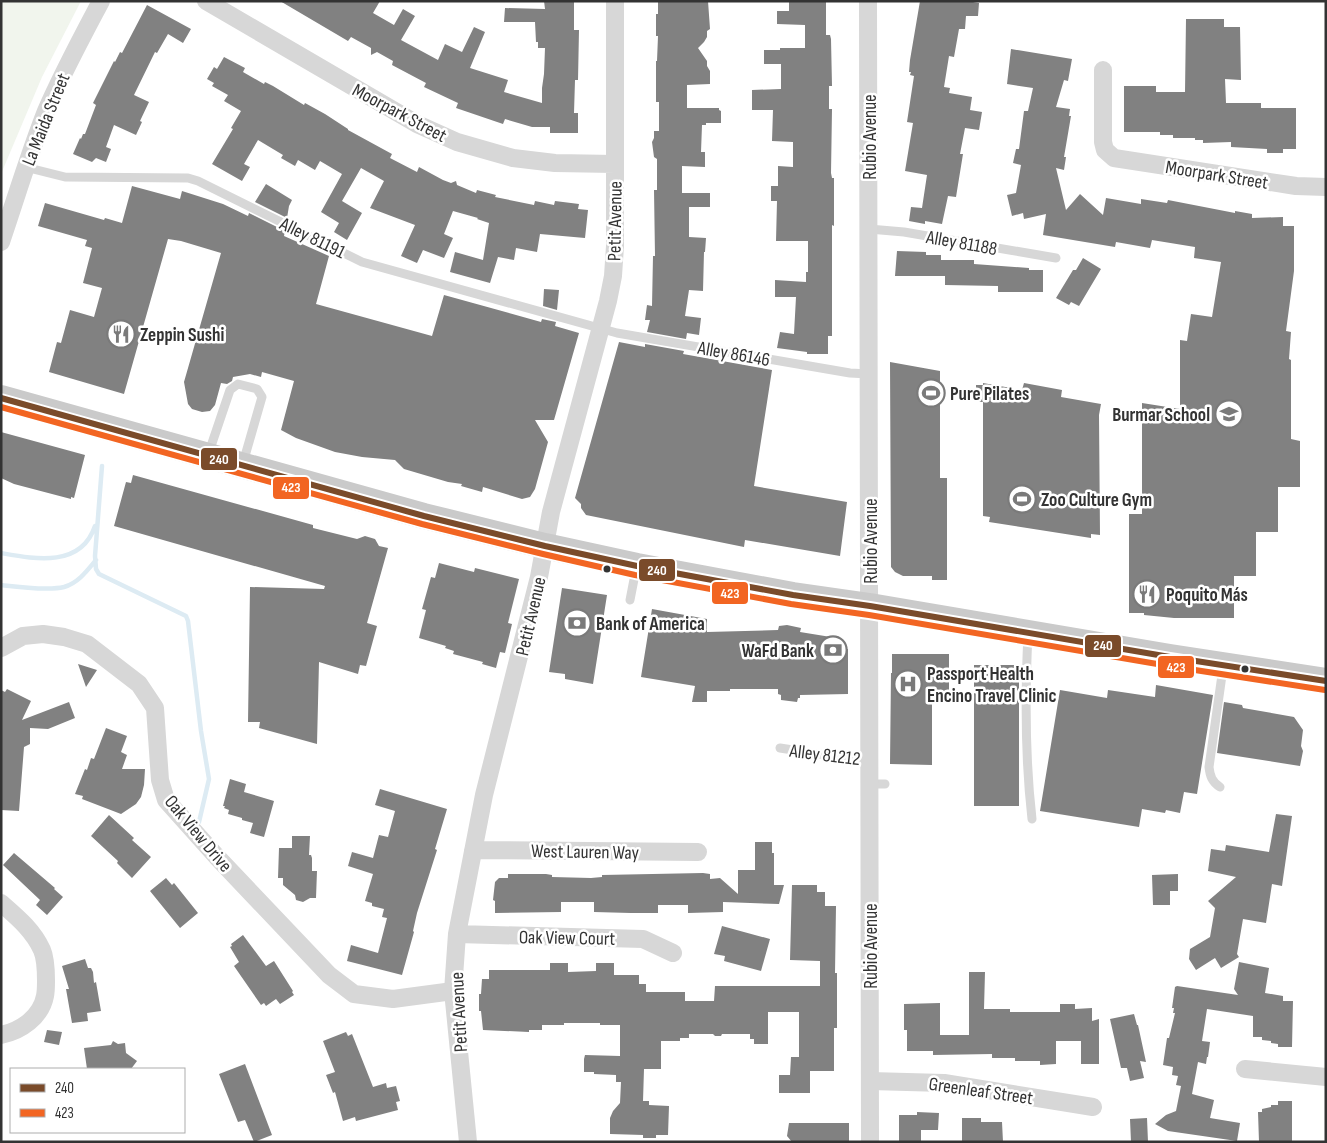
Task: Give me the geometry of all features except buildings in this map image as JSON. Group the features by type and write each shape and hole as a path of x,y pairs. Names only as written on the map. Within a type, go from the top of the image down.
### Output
{"main road":[{"path":"1,398 424,516 545,546 637,566 738,585 1326,681"}],"street":[{"name":"La Maida Street","path":"1,242 25,167 47,111 72,56 101,1"},
{"name":"Moorpark Street","path":"206,1 417,124 457,142 513,158 555,163 614,164"},
{"name":"Petit Avenue","path":"468,1142 453,991 457,934 484,795 539,577 551,512 613,276 615,246 615,1"},
{"name":"Rubio Avenue","path":"868,1 870,759 878,784 870,1142"},
{"name":"Moorpark Street","path":"1103,70 1103,142 1105,150 1109,155 1122,160 1296,186 1326,187"},
{"name":"Oak View Drive","path":"1,648 23,636 43,634 64,637 87,644 139,684 155,708 160,780 166,800 216,857 330,976 354,994 383,998 393,999 453,991"},
{"name":"West Lauren Way","path":"473,850 698,852"},
{"path":"1,903 28,928 42,950 46,969 45,997 39,1010 31,1021 15,1032 1,1035"},
{"name":"Oak View Court","path":"457,934 643,939 674,953"},
{"path":"1244,1069 1326,1077"},
{"name":"Greenleaf Street","path":"870,1081 944,1083 1092,1107"}],"lane":[{"name":"Alley 81191","path":"25,167 64,177 188,178 198,181 362,262 600,329"},
{"name":"Alley 81188","path":"869,229 904,232 1056,258"},
{"name":"Alley 86146","path":"600,329 850,374 869,374"},
{"path":"208,455 230,390 238,384 257,389 262,397 243,465"},
{"path":"630,600 637,566"},
{"path":"1028,633 1028,786 1032,819"},
{"path":"1220,788 1210,777 1209,767 1223,665"},
{"name":"Alley 81212","path":"780,748 852,759 870,759"}],"shaded area":[{"path":"1,1 81,1 42,77 1,174"}],"waterway":[{"path":"102,466 95,556 96,569 99,574 186,616 188,621 201,731 209,779 199,822"},
{"path":"1,553 42,558 56,558 68,555 79,549 88,539 95,526"},
{"path":"1,585 42,589 64,587 78,580 96,560"}],"transit line":[{"name":"240","path":"1,398 424,516 545,546 637,566 793,595 1326,681"},
{"name":"423","path":"1,407 422,524 635,575 791,604 869,615 1169,666 1325,690"}],"place":[{"name":"Zeppin Sushi","path":"121,334"},
{"name":"Pure Pilates","path":"931,393"},
{"name":"Burmar School","path":"1229,414"},
{"name":"Zoo Culture Gym","path":"1022,499"},
{"name":"Poquito Más","path":"1147,594"},
{"name":"Bank of America","path":"577,623"},
{"name":"WaFd Bank","path":"833,650"},
{"name":"Passport Health Encino Travel Clinic","path":"908,684"}]}
